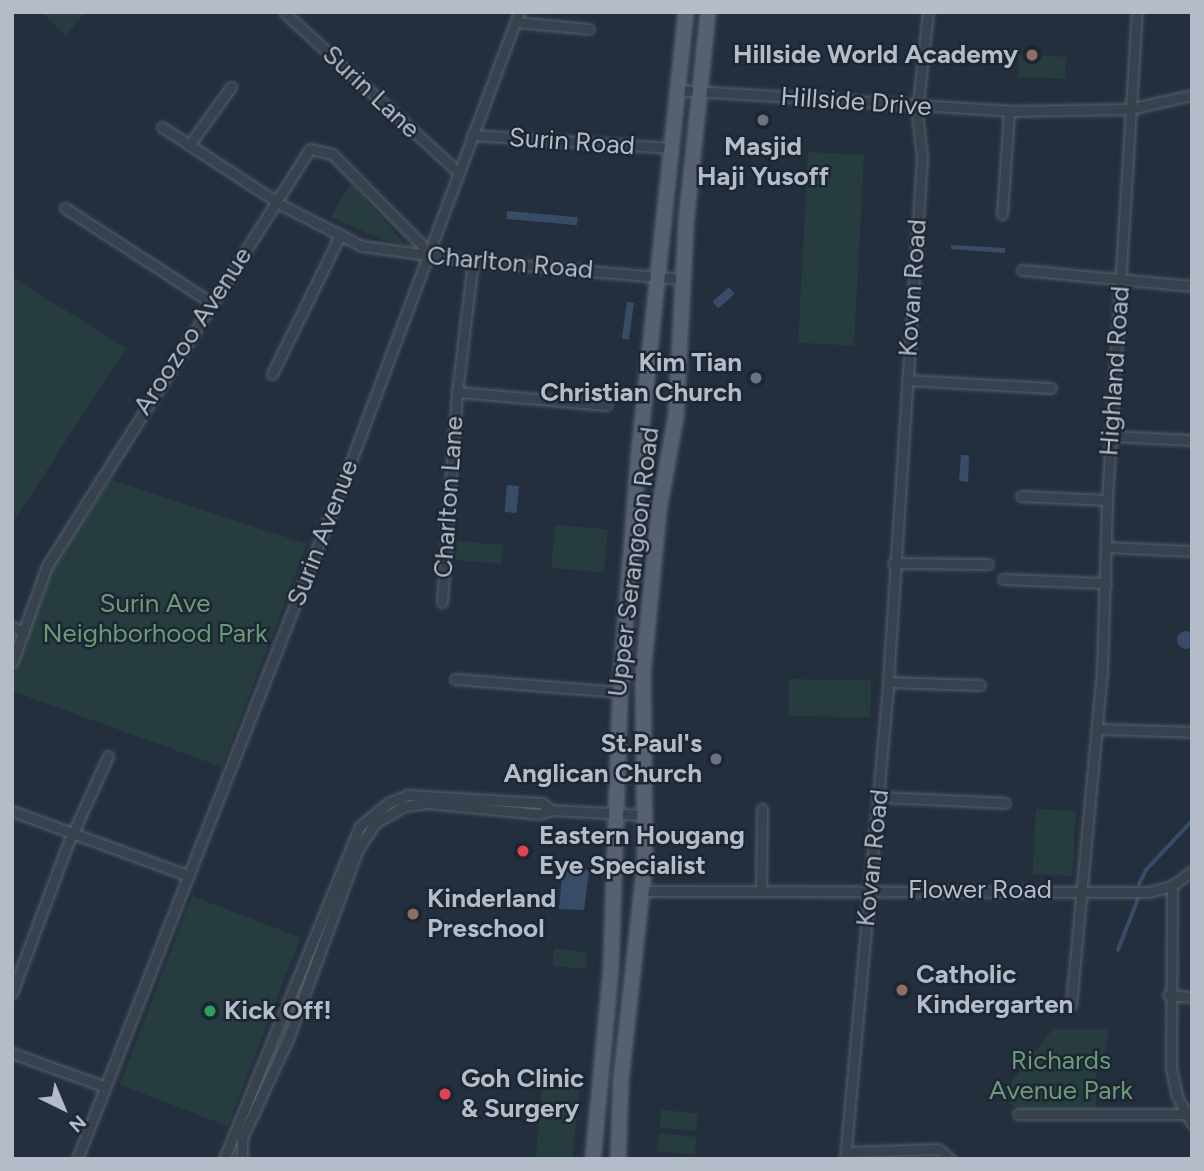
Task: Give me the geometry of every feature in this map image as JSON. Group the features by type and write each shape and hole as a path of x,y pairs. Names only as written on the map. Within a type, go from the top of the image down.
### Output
{"main road":[{"name":"Upper Serangoon Road","path":"593,1159 611,968 620,692 655,276 687,12"},
{"name":"Upper Serangoon Road","path":"618,1159 621,1079 644,891 643,673 659,509 676,416 682,279 703,92 708,12"}],"street":[{"name":"Surin Lane","path":"284,12 458,172"},
{"name":"Kovan Road","path":"928,12 918,107 922,158 893,563 880,797 846,1155 939,1149 949,1156"},
{"name":"Highland Road","path":"1071,1005 1098,729 1110,436 1129,109 1138,12"},
{"name":"Surin Avenue","path":"77,1159 103,1086 347,472 517,17 589,29"},
{"path":"189,145 231,87"},
{"name":"Hillside Drive","path":"678,90 1009,111 1129,109 1192,95"},
{"path":"1002,214 1009,111"},
{"name":"Charlton Road","path":"162,127 276,202 340,235 373,248 472,261 682,279"},
{"name":"Surin Road","path":"472,135 671,148"},
{"name":"Aroozoo Avenue","path":"12,663 47,566 310,149 323,149 403,226 427,256"},
{"path":"65,208 212,303"},
{"path":"272,374 340,235"},
{"name":"Charlton Lane","path":"442,602 457,392 472,261"},
{"path":"1022,270 1192,286"},
{"path":"907,380 1051,388"},
{"name":"Charlton Lane","path":"457,392 606,405"},
{"path":"1110,436 1192,440"},
{"path":"1021,496 1107,500"},
{"path":"1106,547 1192,551"},
{"path":"893,563 988,564"},
{"path":"1003,579 1106,583"},
{"path":"12,627 24,632"},
{"path":"455,679 620,692"},
{"path":"888,682 980,685"},
{"path":"1098,729 1192,732"},
{"path":"12,993 74,834 108,756"},
{"path":"224,1159 360,826 388,803 408,795 542,803 551,810"},
{"path":"880,797 1005,803"},
{"path":"242,1159 242,1138 288,1038 356,851 375,823 391,811 417,804 539,814 551,810 645,815"},
{"path":"761,890 762,809"},
{"path":"12,811 187,875"},
{"name":"Flower Road","path":"644,891 1149,892 1172,886 1192,871"},
{"path":"1172,886 1168,995 1172,1083 1184,1114 1192,1124"},
{"path":"1168,995 1192,998"},
{"path":"12,1053 103,1086"},
{"path":"1018,1114 1184,1114"}],"green space":[{"path":"41,12 86,12 66,35"},
{"path":"1019,55 1066,57 1065,79 1018,77"},
{"path":"808,152 864,155 854,346 798,343"},
{"path":"351,183 405,244 386,241 330,217"},
{"path":"12,277 126,348 12,524"},
{"name":"Surin Ave Neighborhood Park","path":"111,480 307,544 222,767 12,691 12,679 51,568"},
{"path":"555,525 608,530 604,572 551,568"},
{"path":"457,541 503,545 501,564 455,560"},
{"path":"789,679 871,680 870,717 788,716"},
{"path":"1036,809 1076,811 1073,876 1033,874"},
{"name":"Kick Off!","path":"192,896 300,938 228,1126 120,1085"},
{"path":"554,949 587,952 585,969 553,966"},
{"name":"Richards Avenue Park","path":"1053,1029 1109,1029 1103,1062 1096,1062 1096,1112 1019,1111 1001,1095"},
{"path":"542,1085 579,1088 573,1159 536,1159"},
{"path":"661,1110 698,1113 696,1131 659,1128"},
{"path":"659,1133 697,1137 695,1155 657,1151"}],"water":[{"path":"507,211 578,217 577,225 506,219"},
{"path":"951,245 1005,248 1005,253 951,249"},
{"path":"729,287 735,294 718,308 712,301"},
{"path":"627,302 634,303 629,340 622,339"},
{"path":"961,455 969,455 968,482 959,481"},
{"path":"507,485 519,486 517,513 505,512"},
{"path":"1186,631 1192,634 1195,640 1192,646 1186,649 1180,646 1177,640 1180,634"},
{"path":"563,865 583,866 589,872 584,910 559,909"}],"waterway":[{"path":"1139,884 1146,870 1192,821"},
{"path":"1118,950 1138,899"}],"place":[{"name":"Hillside World Academy","path":"1032,55"},
{"name":"Masjid Haji Yusoff","path":"763,120"},
{"name":"Kim Tian Christian Church","path":"756,378"},
{"name":"St.Paul's Anglican Church","path":"716,759"},
{"name":"Eastern Hougang Eye Specialist","path":"523,851"},
{"name":"Kinderland Preschool","path":"413,914"},
{"name":"Catholic Kindergarten","path":"902,990"},
{"name":"Kick Off!","path":"210,1011"},
{"name":"Goh Clinic & Surgery","path":"445,1094"}]}
